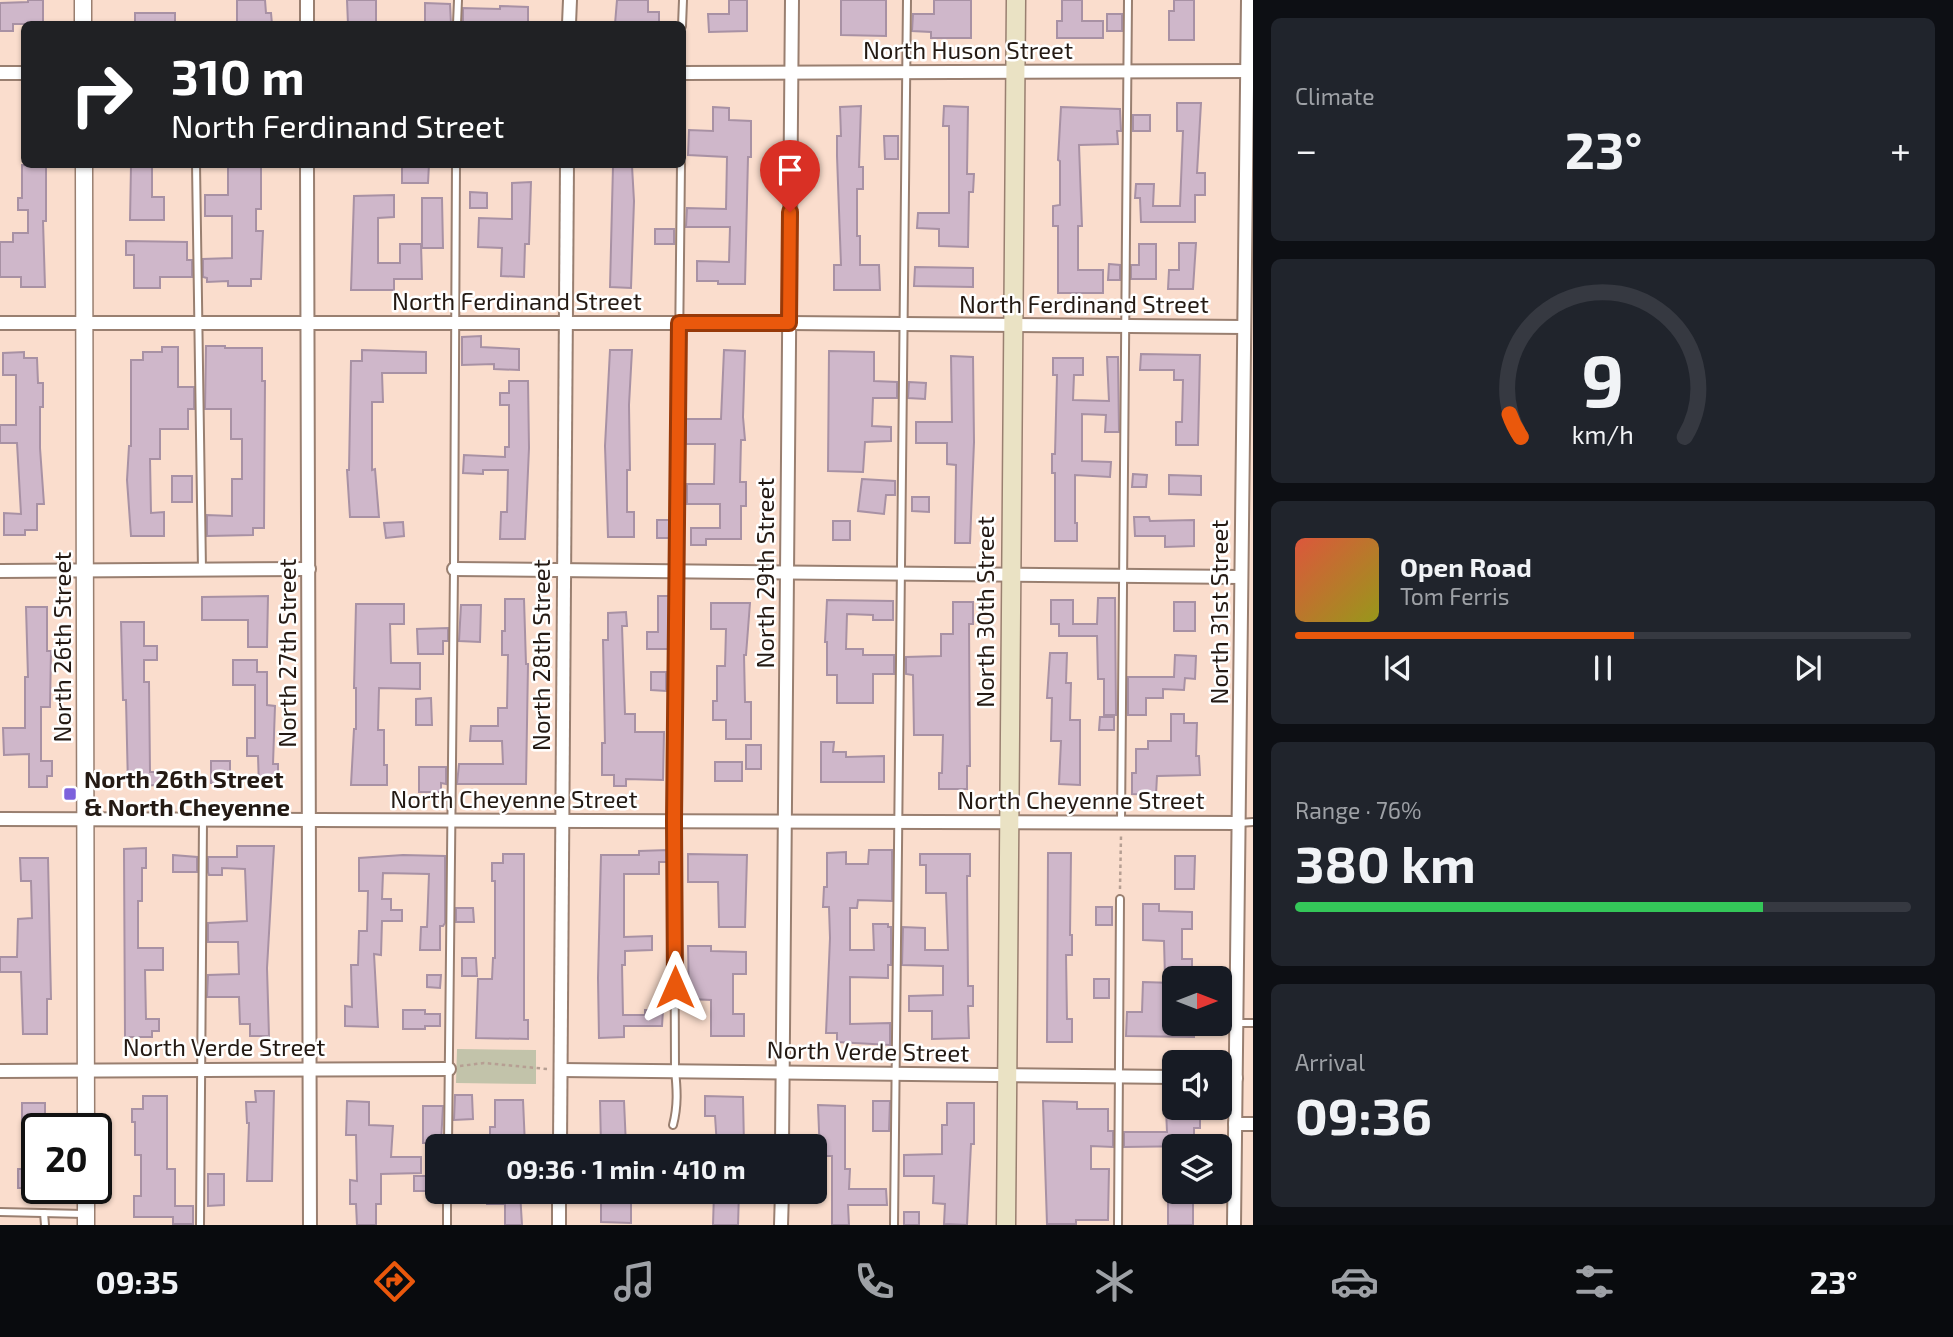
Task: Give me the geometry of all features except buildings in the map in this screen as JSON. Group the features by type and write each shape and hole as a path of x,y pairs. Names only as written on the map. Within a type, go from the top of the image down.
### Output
{"main road":[{"name":"North 30th Street","path":"1006,1225 1016,0"}],"street":[{"path":"83,0 83,21"},
{"path":"307,0 307,21"},
{"path":"569,21 570,0"},
{"name":"North 29th Street","path":"782,1134 792,0"},
{"name":"North 31st Street","path":"1234,1225 1239,823 1247,714 1247,605 1241,577 1247,501 1248,394 1244,327 1249,286 1248,0"},
{"name":"North Huson Street","path":"686,73 1250,71"},
{"path":"0,73 21,73"},
{"name":"North 26th Street","path":"84,168 86,1113"},
{"name":"North 27th Street","path":"307,168 310,1225"},
{"name":"North 28th Street","path":"560,1134 567,168"},
{"name":"North Ferdinand Street","path":"0,323 789,323 1244,327"},
{"path":"0,571 309,569"},
{"path":"454,569 1241,577"},
{"name":"North Cheyenne Street","path":"0,819 1239,823"},
{"path":"1238,924 1253,924"},
{"name":"North Verde Street","path":"0,1071 449,1069"},
{"name":"North Verde Street","path":"561,1070 1162,1077"},
{"path":"1232,1078 1236,1078"},
{"path":"1236,1124 1253,1124"},
{"path":"559,1204 559,1225"},
{"path":"781,1225 782,1204"}],"lane":[{"path":"457,21 458,0"},
{"path":"682,21 683,0"},
{"path":"894,1225 907,0"},
{"path":"1121,822 1128,0"},
{"path":"196,168 202,570"},
{"path":"448,1134 456,168"},
{"path":"673,1125 677,1111 674,821 681,168"},
{"path":"200,1225 203,821"},
{"path":"1239,823 1253,822"},
{"path":"1118,1225 1120,899"},
{"path":"1237,1023 1253,1023"},
{"path":"447,1204 447,1225"},
{"path":"0,1212 44,1213 86,1219"},
{"path":"44,1213 44,1225"}],"path":[{"path":"1120,899 1121,822"},
{"path":"449,1069 484,1063 561,1070"}],"green space":[{"path":"457,1049 536,1050 536,1084 456,1083"}],"place":[{"name":"North 26th Street & North Cheyenne","path":"70,794"}],"route":[{"path":"675,987 679,323 789,323 790,212"}]}
